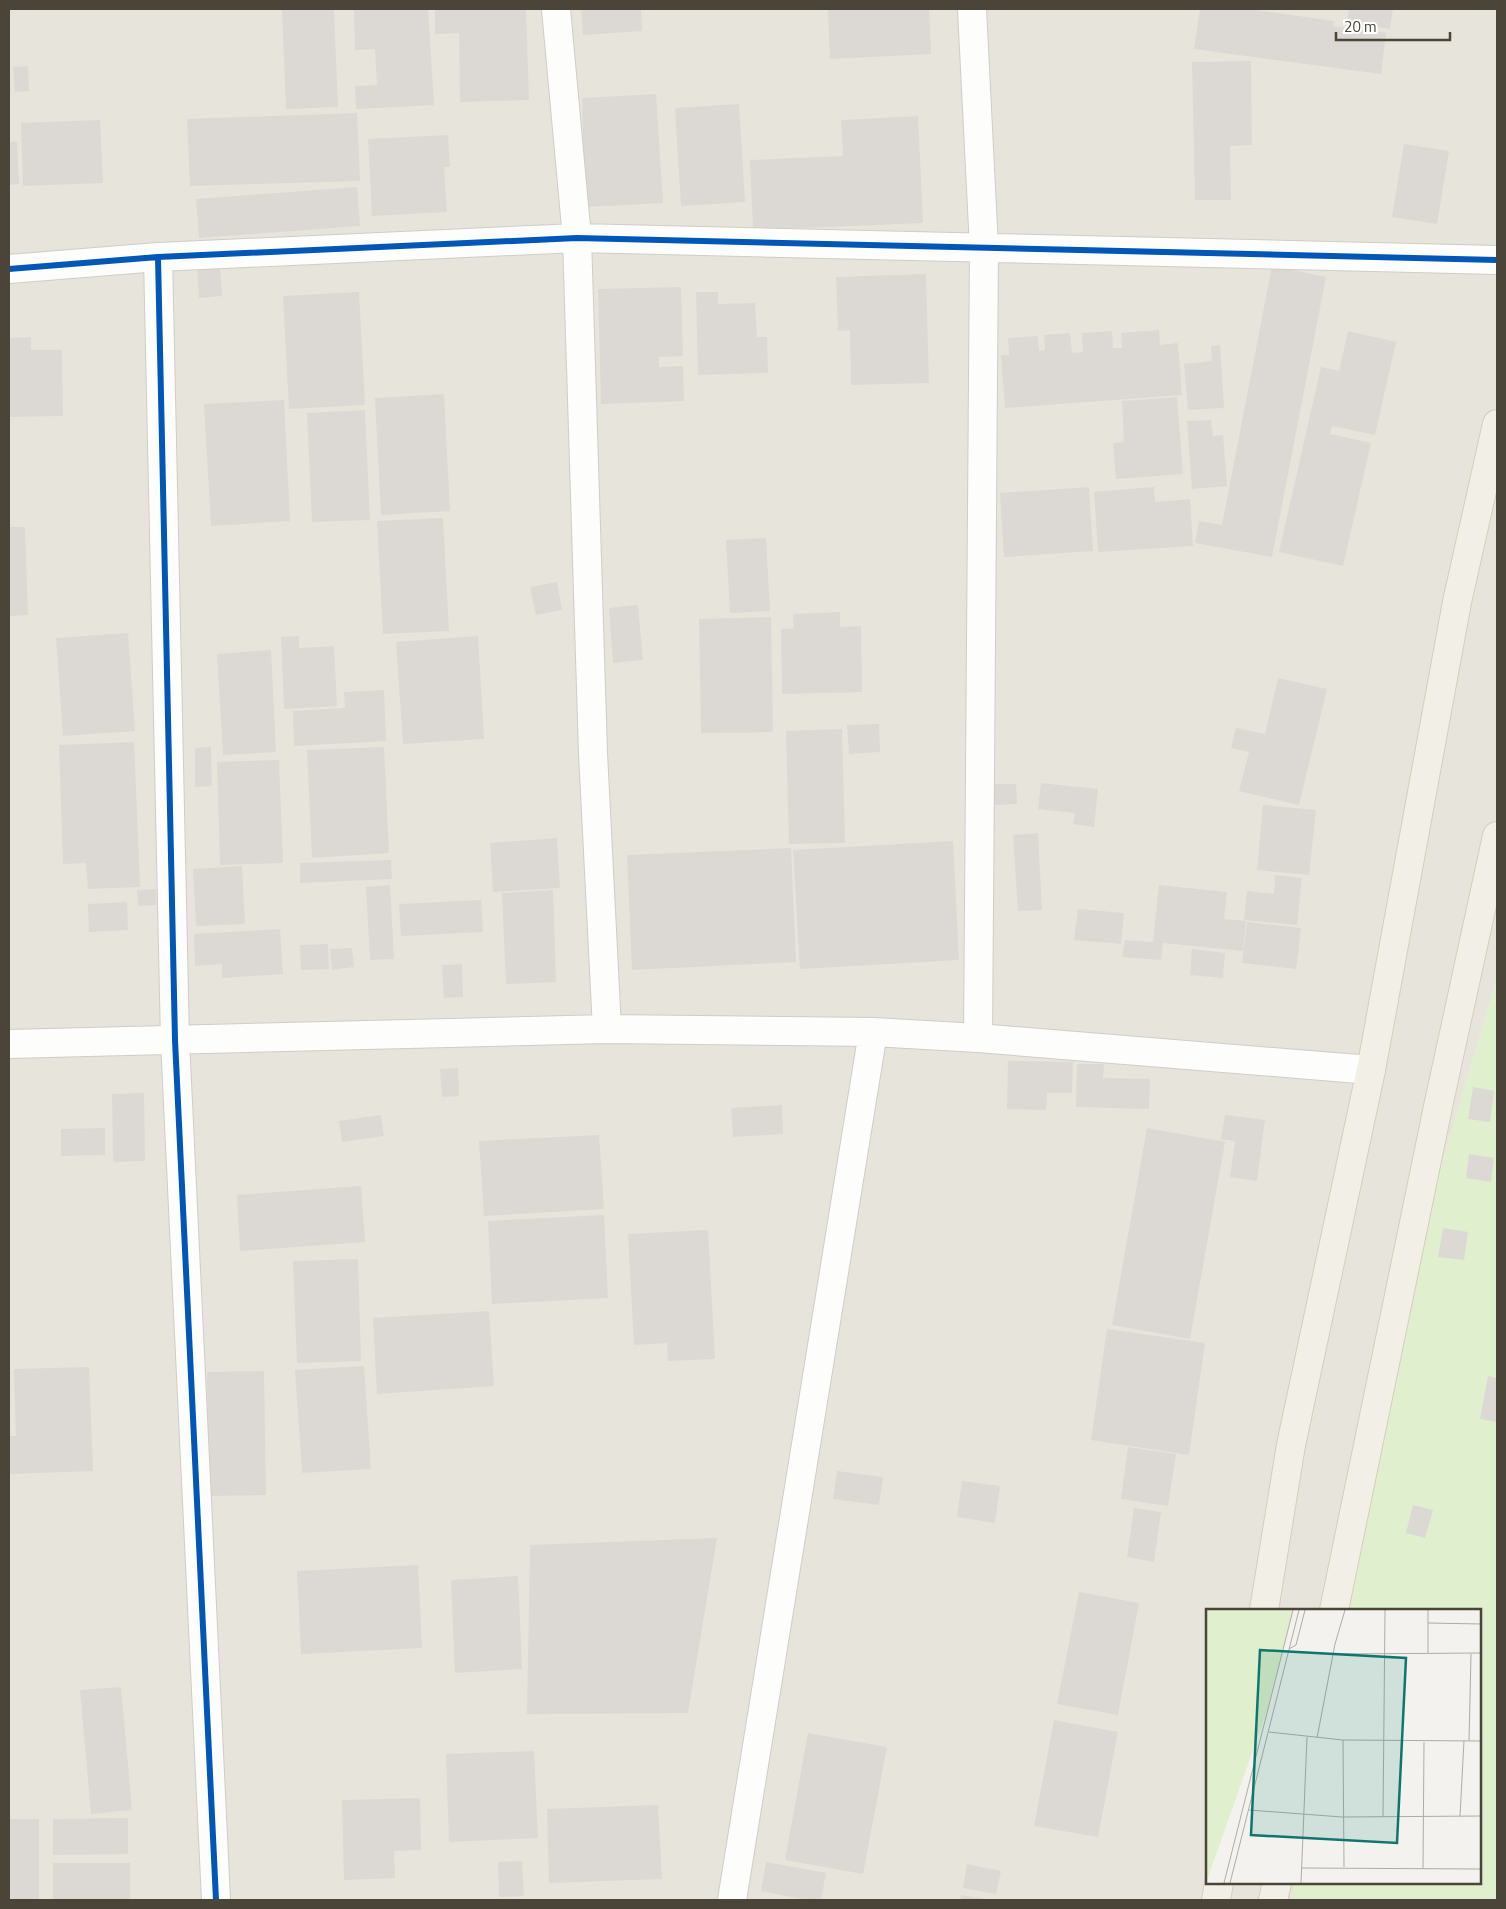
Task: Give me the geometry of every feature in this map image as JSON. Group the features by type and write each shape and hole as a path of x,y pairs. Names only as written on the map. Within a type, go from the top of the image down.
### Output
{"main road":[{"path":"1264,1609 1291,1445 1371,1070 1457,602 1497,424"},
{"path":"1334,1609 1435,1122 1497,836"},
{"path":"1216,1900 1219,1884"},
{"path":"1273,1900 1277,1884"}],"street":[{"path":"556,9 577,238 593,753 607,1029"},
{"path":"972,9 984,248 978,1038"},
{"path":"9,269 158,257 577,238 1497,260"},
{"path":"158,257 175,1040 216,1900"},
{"path":"9,1044 607,1029 873,1032 978,1038 1371,1070"},
{"path":"732,1900 873,1032"}],"shaded area":[{"path":"9,9 1497,9 1497,978 1412,1265 1348,1609 1206,1609 1206,1884 1295,1884 1291,1900 9,1900"}],"green space":[{"path":"1497,978 1497,1900 1291,1900 1295,1884 1481,1884 1481,1609 1348,1609 1412,1265"}],"building":[{"path":"282,9 334,9 338,107 286,109"},
{"path":"354,9 428,9 434,105 356,109 355,86 377,85 375,49 355,50"},
{"path":"435,9 526,9 529,100 460,102 459,33 435,34"},
{"path":"581,9 641,9 642,31 583,35"},
{"path":"828,9 929,9 931,54 830,59"},
{"path":"1200,9 1248,9 1334,21 1333,26 1386,33 1381,74 1194,49"},
{"path":"1349,9 1393,9 1390,29 1347,21"},
{"path":"1251,61 1252,145 1230,146 1231,200 1195,200 1192,62"},
{"path":"28,66 29,91 15,92 13,67"},
{"path":"656,94 663,203 585,207 582,98"},
{"path":"739,104 745,202 681,206 675,108"},
{"path":"357,113 360,181 190,186 187,119"},
{"path":"918,116 923,223 753,230 750,160 843,156 841,120"},
{"path":"100,120 103,183 23,186 21,123"},
{"path":"448,135 450,167 444,167 447,212 372,216 368,139"},
{"path":"9,142 17,142 19,184 9,185"},
{"path":"1404,144 1449,151 1437,224 1392,217"},
{"path":"357,187 360,226 199,238 196,199"},
{"path":"220,266 222,296 199,298 197,267"},
{"path":"1272,266 1326,277 1272,557 1195,543 1199,521 1222,525"},
{"path":"926,274 929,383 851,385 850,330 838,331 836,277"},
{"path":"681,287 683,356 659,357 659,367 683,366 684,401 601,404 598,289"},
{"path":"359,292 365,405 289,409 283,296"},
{"path":"696,292 718,292 718,304 755,303 757,337 767,337 768,373 698,375"},
{"path":"1159,330 1160,345 1178,343 1182,395 1005,408 1001,355 1009,355 1008,338 1038,336 1039,351 1045,350 1044,335 1070,333 1072,353 1083,352 1082,333 1112,331 1113,348 1122,348 1121,333"},
{"path":"1348,331 1396,342 1375,435 1332,426 1330,434 1371,443 1343,566 1279,552 1321,367 1339,371"},
{"path":"31,337 31,350 62,350 63,416 9,417 9,338"},
{"path":"1220,345 1224,408 1188,410 1184,364 1212,361 1211,346"},
{"path":"444,394 450,511 381,515 375,398"},
{"path":"1177,397 1183,474 1116,479 1113,443 1124,442 1122,401"},
{"path":"284,400 290,521 211,526 204,404"},
{"path":"365,410 370,520 312,522 307,413"},
{"path":"1211,420 1213,436 1223,435 1227,486 1192,489 1187,421"},
{"path":"1089,487 1093,551 1004,557 1000,493"},
{"path":"1154,487 1155,502 1190,499 1193,546 1098,552 1094,492"},
{"path":"443,518 449,631 383,634 377,521"},
{"path":"9,527 25,527 28,615 9,616"},
{"path":"766,538 770,611 730,613 726,540"},
{"path":"557,582 562,610 536,615 530,587"},
{"path":"638,605 643,660 613,663 609,608"},
{"path":"840,612 840,627 861,626 862,692 782,694 781,629 794,628 793,614"},
{"path":"771,617 773,732 701,733 699,619"},
{"path":"128,633 135,731 63,736 56,638"},
{"path":"299,636 299,648 334,646 337,706 284,709 281,637"},
{"path":"478,636 484,739 403,744 396,642"},
{"path":"271,650 276,752 223,755 217,654"},
{"path":"1278,678 1327,689 1299,805 1239,791 1249,752 1231,748 1236,728 1265,734"},
{"path":"384,690 386,741 294,746 293,711 345,708 344,692"},
{"path":"879,724 880,752 849,754 847,725"},
{"path":"842,729 845,843 789,844 786,731"},
{"path":"134,742 140,887 88,889 86,863 63,864 59,745"},
{"path":"211,747 212,786 195,787 195,748"},
{"path":"384,747 389,853 312,858 307,750"},
{"path":"279,760 283,863 220,865 217,762"},
{"path":"1041,783 1098,789 1094,827 1073,824 1075,813 1038,809"},
{"path":"992,784 1016,784 1017,804 993,805"},
{"path":"1263,805 1316,810 1309,875 1257,870"},
{"path":"1038,833 1042,910 1018,911 1013,835"},
{"path":"557,838 560,888 493,892 490,843"},
{"path":"953,841 959,960 800,969 793,850"},
{"path":"791,848 796,962 632,970 627,855"},
{"path":"391,860 392,879 300,883 300,863"},
{"path":"242,866 245,924 196,926 193,869"},
{"path":"1275,875 1302,878 1297,925 1244,920 1247,891 1274,894"},
{"path":"390,885 394,959 370,960 366,887"},
{"path":"1159,885 1227,892 1224,919 1246,921 1243,951 1163,943 1161,960 1122,957 1125,940 1153,942"},
{"path":"156,889 156,905 138,906 137,890"},
{"path":"553,890 556,982 506,984 502,893"},
{"path":"481,900 483,932 401,936 399,904"},
{"path":"127,902 128,930 89,932 88,904"},
{"path":"1078,909 1124,913 1121,944 1074,940"},
{"path":"1247,922 1301,928 1296,969 1242,963"},
{"path":"280,929 283,974 222,978 222,964 195,966 194,934"},
{"path":"328,944 329,969 301,970 300,945"},
{"path":"352,948 354,967 332,970 330,949"},
{"path":"1192,949 1225,953 1223,978 1190,975"},
{"path":"462,964 463,997 444,998 442,965"},
{"path":"1008,1061 1073,1062 1072,1093 1047,1093 1046,1110 1007,1109"},
{"path":"1077,1064 1104,1064 1103,1078 1150,1079 1149,1109 1076,1107"},
{"path":"458,1068 459,1096 442,1097 440,1069"},
{"path":"1473,1087 1494,1091 1490,1122 1468,1119"},
{"path":"144,1093 145,1161 113,1162 112,1094"},
{"path":"782,1105 783,1134 733,1137 731,1108"},
{"path":"381,1115 384,1136 342,1142 339,1121"},
{"path":"1225,1115 1265,1120 1257,1181 1230,1177 1235,1141 1221,1139"},
{"path":"105,1128 105,1155 61,1156 61,1129"},
{"path":"1147,1128 1225,1142 1190,1339 1112,1325"},
{"path":"599,1135 604,1209 484,1216 479,1141"},
{"path":"1469,1154 1494,1158 1491,1182 1466,1178"},
{"path":"361,1186 365,1242 240,1251 237,1195"},
{"path":"604,1215 608,1298 492,1304 488,1221"},
{"path":"1443,1228 1468,1232 1464,1260 1438,1257"},
{"path":"708,1230 715,1359 668,1361 667,1343 634,1345 628,1234"},
{"path":"358,1259 361,1361 297,1363 293,1261"},
{"path":"489,1311 494,1386 377,1394 373,1318"},
{"path":"1107,1329 1205,1343 1189,1455 1091,1440"},
{"path":"364,1366 371,1469 302,1473 295,1370"},
{"path":"89,1367 93,1471 9,1474 9,1436 16,1436 14,1369"},
{"path":"264,1371 266,1495 209,1496 207,1372"},
{"path":"1488,1376 1497,1378 1497,1422 1480,1419"},
{"path":"1128,1447 1176,1454 1168,1506 1121,1499"},
{"path":"837,1471 883,1477 879,1505 833,1499"},
{"path":"962,1481 1000,1486 995,1523 957,1517"},
{"path":"1413,1505 1433,1510 1425,1538 1406,1533"},
{"path":"1134,1508 1161,1512 1154,1562 1127,1557"},
{"path":"717,1538 688,1713 527,1714 530,1545"},
{"path":"418,1565 422,1648 301,1654 297,1571"},
{"path":"518,1576 522,1669 455,1673 451,1580"},
{"path":"1079,1592 1139,1603 1118,1715 1057,1704"},
{"path":"121,1687 132,1810 91,1814 80,1690"},
{"path":"1054,1720 1118,1732 1098,1837 1034,1826"},
{"path":"808,1733 887,1747 863,1874 785,1860"},
{"path":"534,1751 538,1838 449,1842 446,1754"},
{"path":"420,1798 421,1850 394,1851 395,1878 344,1880 342,1800"},
{"path":"658,1805 662,1879 549,1883 547,1809"},
{"path":"128,1818 128,1854 53,1855 53,1819"},
{"path":"9,1819 39,1819 39,1900 9,1900"},
{"path":"522,1861 524,1896 499,1897 498,1862"},
{"path":"766,1862 826,1873 821,1900 808,1900 761,1891"},
{"path":"53,1863 130,1863 130,1900 53,1900"},
{"path":"967,1864 1001,1871 996,1894 963,1888"},
{"path":"961,1895 986,1899 986,1900 960,1900"}],"cycle path":[{"path":"9,269 158,257 577,238 1497,260"},
{"path":"158,257 175,1040 216,1900"}]}
